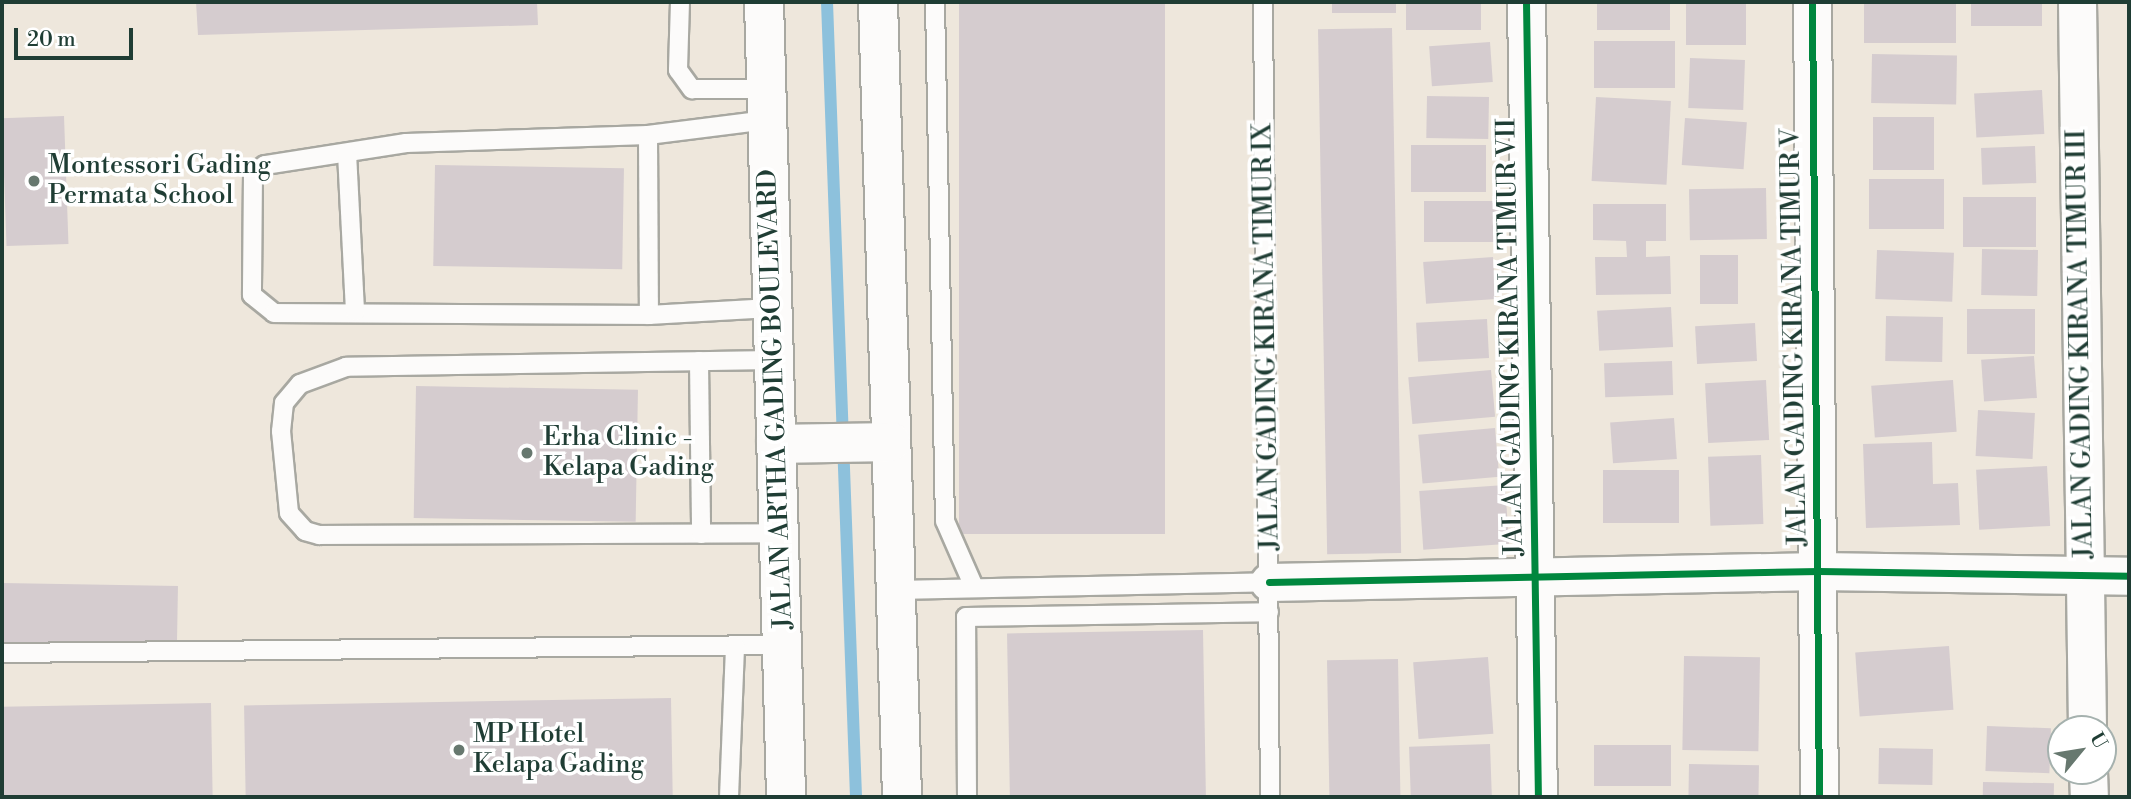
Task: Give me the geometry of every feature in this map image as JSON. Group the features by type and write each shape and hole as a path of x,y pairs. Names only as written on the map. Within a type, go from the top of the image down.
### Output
{"main road":[{"name":"JALAN ARTHA GADING BOULEVARD","path":"764,2 773,360 791,443 782,533 786,797"},
{"path":"878,2 879,442 896,590 902,797"},
{"path":"791,443 879,442"}],"street":[{"name":"JALAN GADING KIRANA TIMUR VII","path":"1526,2 1538,797"},
{"name":"JALAN GADING KIRANA TIMUR V","path":"1812,2 1819,797"},
{"name":"JALAN GADING KIRANA TIMUR III","path":"2077,2 2087,715"},
{"path":"1269,597 1536,574 1819,570 2129,576"}],"lane":[{"path":"680,2 678,70 692,89 767,104"},
{"path":"935,2 946,521 974,587"},
{"name":"JALAN GADING KIRANA TIMUR IX","path":"1263,2 1270,797"},
{"path":"767,104 648,135 406,143 265,164 253,174 252,295 274,313 649,315 771,308"},
{"path":"648,135 649,315"},
{"path":"347,153 355,312"},
{"path":"773,360 346,367 300,384 284,403 281,431 289,513 304,531 319,535 782,533"},
{"path":"699,361 701,534"},
{"path":"896,590 974,587 1269,597"},
{"path":"967,797 966,617 1269,597"},
{"path":"2,653 784,645"},
{"path":"729,797 735,646"}],"building":[{"path":"196,2 537,2 538,25 198,35"},
{"path":"959,2 1165,2 1165,534 959,534"},
{"path":"1332,2 1396,2 1396,13 1332,13"},
{"path":"1406,2 1481,2 1481,30 1406,30"},
{"path":"1597,2 1670,2 1670,30 1597,30"},
{"path":"1686,2 1746,2 1746,45 1686,45"},
{"path":"1864,2 1956,2 1956,43 1864,43"},
{"path":"1971,2 2042,2 2042,26 1971,26"},
{"path":"1392,28 1401,553 1327,554 1318,29"},
{"path":"1594,41 1675,41 1675,88 1594,88"},
{"path":"1490,42 1493,82 1432,86 1429,46"},
{"path":"1872,54 1957,55 1956,104 1871,103"},
{"path":"1690,58 1745,60 1743,110 1688,108"},
{"path":"2042,90 2044,134 1976,137 1974,94"},
{"path":"1427,96 1489,97 1488,139 1426,138"},
{"path":"1596,97 1671,101 1667,185 1592,181"},
{"name":"Montessori Gading Permata School","path":"64,116 68,244 7,246 2,118"},
{"path":"1873,117 1934,117 1934,170 1873,170"},
{"path":"1685,118 1747,122 1744,169 1682,165"},
{"path":"1411,145 1486,145 1486,192 1411,192"},
{"path":"2035,146 2036,183 1982,185 1981,148"},
{"path":"435,165 624,168 622,269 433,266"},
{"path":"1869,179 1944,179 1944,229 1869,229"},
{"path":"1766,188 1767,239 1690,240 1689,189"},
{"path":"1963,197 2036,197 2036,247 1963,247"},
{"path":"1424,201 1500,201 1500,242 1424,242"},
{"path":"1593,204 1666,204 1666,241 1646,241 1646,257 1670,256 1671,294 1596,295 1595,257 1627,257 1626,241 1593,240"},
{"path":"1982,249 2038,250 2037,296 1981,295"},
{"path":"1877,250 1954,253 1952,302 1875,299"},
{"path":"1700,255 1738,255 1738,304 1700,304"},
{"path":"1493,257 1496,299 1426,304 1423,262"},
{"path":"1671,307 1673,347 1599,351 1597,311"},
{"path":"1967,309 2035,309 2035,354 1967,354"},
{"path":"1886,316 1943,317 1942,362 1885,361"},
{"path":"1487,319 1489,358 1418,362 1416,323"},
{"path":"1755,323 1757,361 1697,364 1695,326"},
{"path":"2034,356 2037,398 1984,402 1981,360"},
{"path":"1672,361 1673,395 1605,397 1604,363"},
{"path":"1491,370 1495,417 1412,424 1408,377"},
{"path":"1766,380 1769,440 1708,443 1705,383"},
{"path":"1953,380 1957,432 1875,438 1871,386"},
{"name":"Erha Clinic - Kelapa Gading","path":"416,386 638,390 636,522 414,518"},
{"path":"1978,410 2035,413 2033,459 1976,456"},
{"path":"1674,418 1677,459 1613,463 1610,422"},
{"path":"1495,428 1499,477 1423,484 1418,435"},
{"path":"1932,442 1933,484 1958,483 1960,525 1866,528 1863,444"},
{"path":"1761,455 1763,524 1710,526 1708,457"},
{"path":"2047,466 2050,526 1979,530 1976,470"},
{"path":"1603,470 1679,470 1679,523 1603,523"},
{"path":"1505,485 1509,544 1423,550 1419,491"},
{"path":"2,583 178,586 177,647 2,644"},
{"path":"1203,630 1206,797 1010,797 1007,633"},
{"path":"1949,646 1953,710 1860,716 1855,653"},
{"path":"1684,656 1760,657 1758,751 1682,750"},
{"path":"1488,657 1493,734 1419,739 1413,662"},
{"path":"1398,659 1400,797 1329,797 1327,660"},
{"name":"MP Hotel Kelapa Gading","path":"671,698 673,797 246,797 244,705"},
{"path":"211,703 213,797 4,797 2,707"},
{"path":"1987,726 2047,728 2047,773 1985,771"},
{"path":"1490,744 1492,797 1411,797 1409,747"},
{"path":"1594,745 1671,745 1671,786 1594,786"},
{"path":"1879,748 1933,749 1932,785 1878,784"},
{"path":"1689,764 1759,765 1758,797 1688,797"},
{"path":"1983,782 2047,783 2054,785 2054,797 1983,797"}],"waterway":[{"path":"827,2 856,797"}],"cycle path":[{"path":"1526,2 1538,797"},
{"path":"1812,2 1819,797"},
{"path":"1269,582 1819,571 2129,576"}],"place":[{"name":"Montessori Gading Permata School","path":"34,181"},
{"name":"Erha Clinic - Kelapa Gading","path":"527,453"},
{"name":"MP Hotel Kelapa Gading","path":"459,750"}]}
